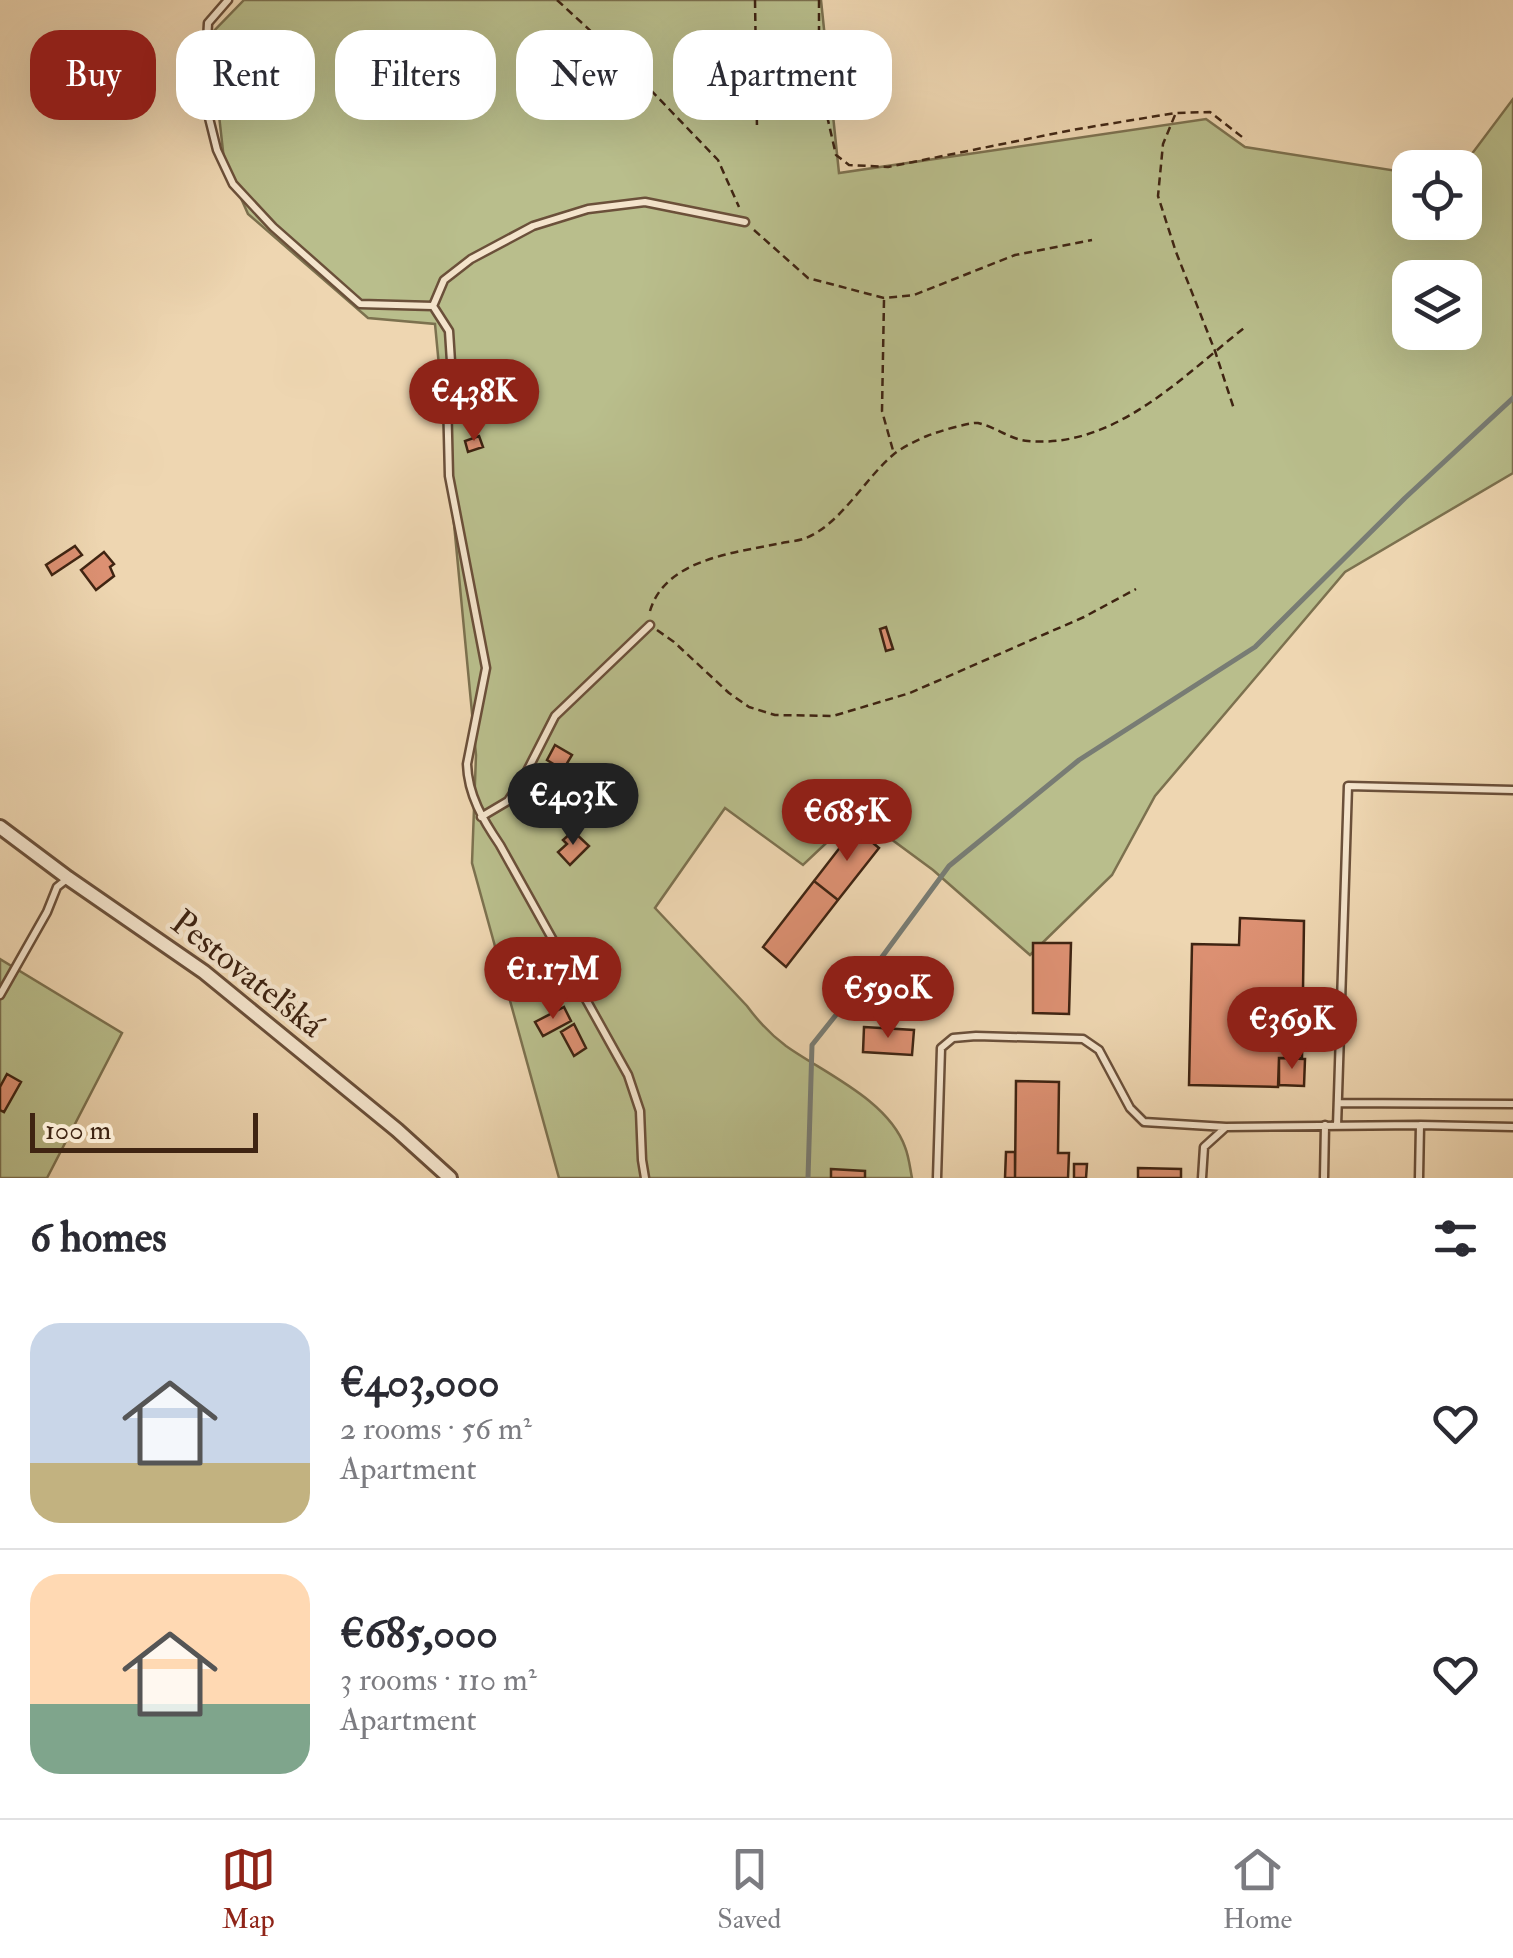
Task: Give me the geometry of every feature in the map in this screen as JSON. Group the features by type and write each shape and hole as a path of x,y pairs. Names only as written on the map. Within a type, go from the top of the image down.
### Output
{"street":[{"name":"Pestovateľská","path":"0,827 204,972 450,1178"}],"lane":[{"path":"228,0 208,23 204,98 217,150 233,184 272,226 360,304 433,306"},
{"path":"433,306 444,280 471,260 533,226 588,209 645,202 745,222"},
{"path":"433,306 449,330 450,476 486,668 467,764 471,790 482,817 628,1075 640,1111 646,1178"},
{"path":"482,817 508,800 525,776 555,716 650,625"},
{"path":"1337,1126 1348,786 1513,790"},
{"path":"0,996 48,912 57,887 68,878"},
{"path":"936,1178 941,1048 954,1038 976,1036 1083,1039 1099,1050 1130,1108 1144,1122 1226,1127 1513,1127"},
{"path":"1338,1103 1513,1104"},
{"path":"1324,1178 1325,1125"},
{"path":"1419,1178 1420,1125"},
{"path":"1202,1178 1204,1146 1226,1127"}],"path":[{"path":"557,0 619,57 718,160 745,222 808,278 884,298 914,295 1015,254 1092,240"},
{"path":"755,0 756,129"},
{"path":"819,0 820,81 836,155 850,166 888,167 1176,113 1210,112 1246,140"},
{"path":"1176,113 1163,144 1158,196 1234,409"},
{"path":"884,298 882,410 894,454"},
{"path":"1136,589 1084,617 910,693 833,716 775,715 749,707 650,625 654,599 678,574 696,564 808,537 834,518 894,454 928,436 976,422 1025,442 1067,440 1126,419 1244,328"}],"green space":[{"path":"244,0 821,0 824,30 673,30 673,120 833,120 839,173 1206,119 1245,147 1392,170 1392,240 1482,240 1482,150 1475,150 1513,99 1513,473 1345,572 1155,796 1112,875 1030,955 933,870 857,814 803,865 725,808 655,908 775,1037 885,1115 905,1147 912,1178 559,1178 472,863 476,755 435,324 368,318 248,214 224,160 220,120 315,120 315,30 215,30"},
{"path":"0,959 122,1033 47,1178 0,1178"}],"building":[{"path":"479,436 483,447 468,452 465,441"},
{"path":"75,546 82,555 52,575 46,565"},
{"path":"104,552 114,564 110,567 114,576 96,590 81,570"},
{"path":"886,627 893,649 886,651 880,629"},
{"path":"555,745 572,755 563,770 547,760"},
{"path":"855,828 879,848 838,900 814,881"},
{"path":"573,831 589,846 570,865 558,852"},
{"path":"814,881 838,900 786,967 763,947"},
{"path":"1240,918 1304,921 1302,1058 1279,1058 1278,1087 1189,1085 1192,944 1239,945"},
{"path":"1033,943 1071,943 1069,1014 1033,1013"},
{"path":"564,1007 571,1021 543,1036 535,1022"},
{"path":"574,1024 586,1048 574,1056 561,1032"},
{"path":"864,1027 914,1030 912,1055 863,1052"},
{"path":"1279,1058 1305,1059 1304,1086 1279,1085"},
{"path":"7,1074 21,1082 4,1112 0,1110 0,1087"},
{"path":"1016,1081 1059,1082 1058,1153 1069,1153 1068,1178 1015,1178"},
{"path":"1006,1152 1015,1152 1015,1178 1005,1178"},
{"path":"1074,1164 1087,1164 1086,1178 1074,1178"},
{"path":"1138,1168 1181,1169 1181,1178 1138,1178"},
{"path":"831,1169 865,1171 865,1178 831,1178"}],"waterway":[{"path":"808,1178 812,1045 949,866 1079,760 1255,647 1405,498 1513,398"}]}
